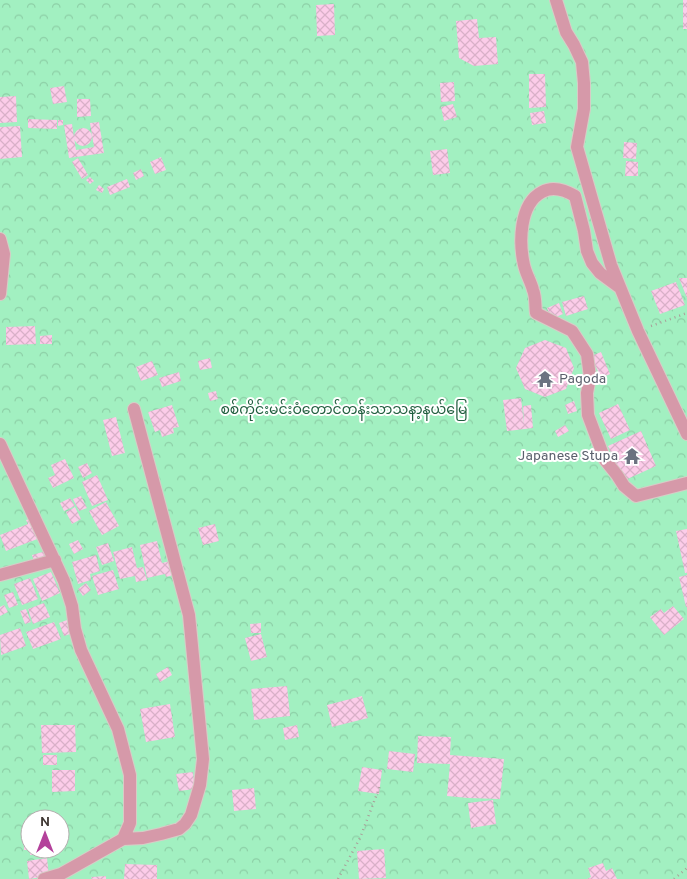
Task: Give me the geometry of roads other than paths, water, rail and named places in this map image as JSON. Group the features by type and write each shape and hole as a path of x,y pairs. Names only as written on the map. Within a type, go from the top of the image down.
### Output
{"street":[{"path":"556,0 566,32 582,62 584,109 577,147 611,265 638,331 687,434"},
{"path":"619,286 600,273 592,263 587,251 575,196 567,191 546,190 530,202 522,230 521,249 529,282 534,290 536,313 572,331 587,354 590,377 587,393 588,415 605,460 624,486 636,496 687,482"},
{"path":"0,239 4,254 0,294"},
{"path":"44,879 61,874 123,839 143,838 179,829 185,824 190,815 200,786 202,760 189,615 134,409"},
{"path":"0,444 64,581 72,606 81,650 118,729 126,754 131,795 130,823 123,839"},
{"path":"0,575 55,560"}],"place":[{"name":"Pagoda","path":"545,379"},
{"name":"Japanese Stupa","path":"632,456"}],"park label":[{"name":"စစ်ကိုင်းမင်းဝံတောင်တန်းသာသနာ့နယ်မြေ","path":"344,410"}]}
